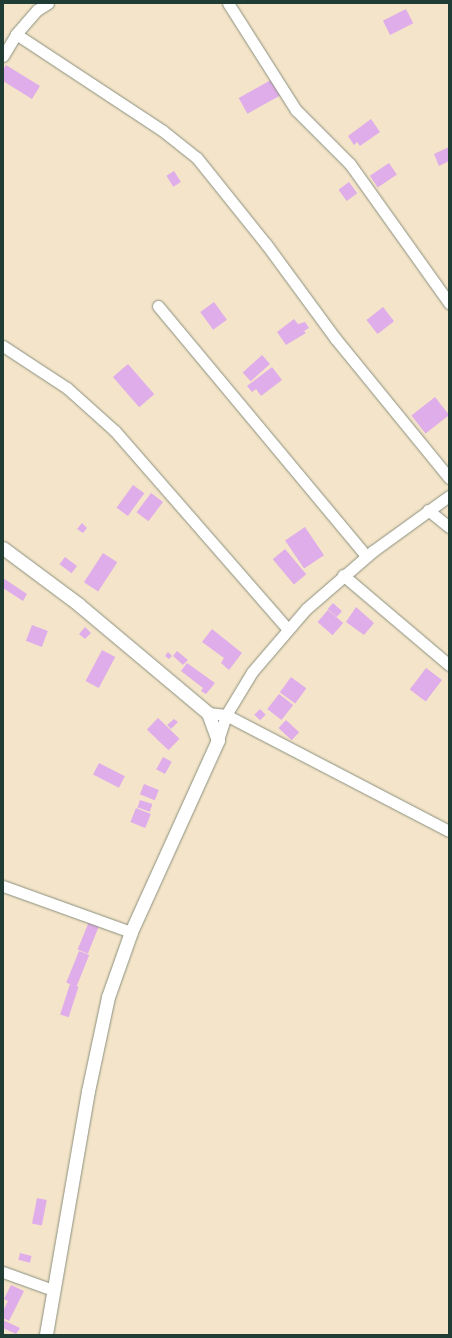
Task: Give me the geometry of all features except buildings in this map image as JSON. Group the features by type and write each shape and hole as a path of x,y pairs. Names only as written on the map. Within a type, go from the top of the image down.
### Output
{"street":[{"path":"3,56 16,34 37,10 48,3"},
{"path":"228,3 296,110 350,164 449,303"},
{"path":"16,34 163,131 197,158 266,244 340,344 449,478"},
{"path":"158,306 366,556"},
{"path":"3,346 67,388 115,432 288,629"},
{"path":"46,1335 100,1033 108,997 131,932 218,740 226,715 252,672 288,629 343,575 366,556 449,496"},
{"path":"428,510 449,527"},
{"path":"3,548 78,604 208,713 218,740"},
{"path":"343,575 449,664"},
{"path":"208,713 226,715 449,831"},
{"path":"3,886 131,932"},
{"path":"3,1272 54,1290"}]}
